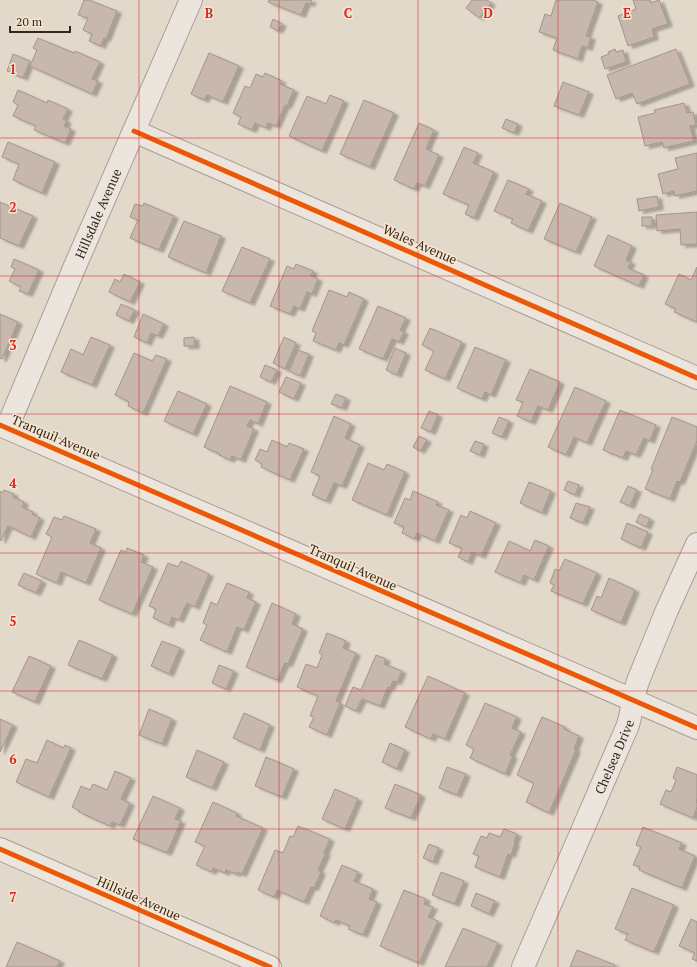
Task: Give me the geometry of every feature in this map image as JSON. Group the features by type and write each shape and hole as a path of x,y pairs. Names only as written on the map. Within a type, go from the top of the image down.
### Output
{"street":[{"name":"Hillsdale Avenue","path":"3,426 51,323 192,0"},
{"name":"Wales Avenue","path":"134,131 697,378"},
{"name":"Tranquil Avenue","path":"3,426 697,728"},
{"name":"Chelsea Drive","path":"522,967 628,725 632,712 635,689 697,544"},
{"name":"Hillside Avenue","path":"0,849 270,967"}],"building":[{"path":"84,0 89,0 117,11 106,39 104,38 101,46 89,41 92,34 83,30 88,18 78,15"},
{"path":"269,0 312,0 310,4 306,3 301,15 268,2"},
{"path":"472,0 487,0 491,3 479,18 466,8"},
{"path":"556,0 593,0 598,2 586,36 591,37 588,48 582,46 578,59 553,50 557,38 539,32 545,14 551,16"},
{"path":"633,0 650,0 651,3 659,0 668,24 652,29 654,37 628,46 618,16 636,9"},
{"path":"273,19 282,24 278,31 270,27"},
{"path":"38,38 74,53 75,51 100,62 92,79 98,81 92,94 30,66 37,50 33,48"},
{"path":"615,49 616,52 623,50 626,62 605,69 601,57 609,54 608,52"},
{"path":"676,49 690,84 637,104 632,93 616,99 607,75"},
{"path":"209,53 239,66 223,102 207,95 204,100 191,94"},
{"path":"13,54 30,61 23,78 7,71"},
{"path":"265,73 282,81 280,84 294,90 287,106 285,105 276,126 268,123 266,128 255,123 252,130 238,124 241,117 233,113 245,86 250,88 256,74 263,77"},
{"path":"563,82 589,92 579,115 554,106"},
{"path":"18,90 47,103 48,100 68,109 63,119 67,121 64,126 71,129 65,143 34,130 36,126 13,116 18,105 13,102"},
{"path":"330,95 344,101 322,151 289,136 307,96 326,104"},
{"path":"364,100 394,113 370,167 340,154"},
{"path":"684,103 687,113 693,112 696,125 690,126 694,141 664,148 662,142 645,146 638,117 655,113 654,110"},
{"path":"506,119 518,124 514,133 502,128"},
{"path":"419,123 434,130 426,149 439,155 425,186 417,183 414,189 394,180"},
{"path":"8,142 55,162 42,193 13,180 19,164 2,157"},
{"path":"464,147 478,153 473,163 494,172 474,218 465,214 469,205 443,194"},
{"path":"697,153 697,191 675,196 674,191 663,194 658,174 678,169 675,158"},
{"path":"508,180 529,189 526,194 542,201 528,231 511,223 513,219 494,211"},
{"path":"657,196 659,207 639,211 637,199"},
{"path":"0,202 33,216 19,246 0,238"},
{"path":"144,203 174,216 159,250 130,238 138,220 130,217 135,204 143,206"},
{"path":"560,203 592,217 576,252 544,239"},
{"path":"697,212 697,244 681,245 680,229 657,231 656,215"},
{"path":"642,217 652,217 652,226 642,226"},
{"path":"184,221 221,236 206,273 168,257"},
{"path":"608,235 632,246 626,260 631,262 628,268 644,275 639,286 594,266"},
{"path":"242,247 270,259 250,303 222,291"},
{"path":"14,259 39,270 28,294 19,291 21,287 9,281 15,269 11,267"},
{"path":"296,264 313,271 311,276 318,279 312,294 307,292 300,309 294,306 290,314 270,306 287,266 294,269"},
{"path":"697,267 697,322 674,312 676,309 665,304 679,274 691,280"},
{"path":"124,274 140,282 130,302 109,292 115,279 120,282"},
{"path":"329,290 347,297 349,292 364,299 344,345 339,343 336,350 313,341 316,333 312,331"},
{"path":"121,304 135,310 129,321 116,315"},
{"path":"378,306 406,318 400,330 404,332 399,342 392,339 383,359 359,349"},
{"path":"0,314 18,322 2,359 0,358"},
{"path":"143,314 164,324 158,336 151,333 147,343 134,337"},
{"path":"430,328 462,342 445,379 425,370 434,351 422,345"},
{"path":"91,337 110,345 92,385 61,372 71,349 83,355"},
{"path":"194,337 195,346 184,346 184,338"},
{"path":"284,337 296,343 285,369 273,363"},
{"path":"475,347 506,360 491,395 485,392 482,399 457,388"},
{"path":"395,348 406,353 397,375 386,370"},
{"path":"298,350 309,354 300,376 289,371"},
{"path":"134,353 152,361 156,355 167,359 143,413 128,406 129,402 115,395"},
{"path":"265,365 277,370 271,382 260,377"},
{"path":"530,369 560,382 548,410 538,406 531,422 517,416 523,402 516,400"},
{"path":"286,377 301,383 294,399 279,392"},
{"path":"230,386 267,402 258,424 250,420 247,426 254,429 241,460 232,456 230,460 204,447"},
{"path":"575,387 606,401 587,443 574,437 566,455 548,447"},
{"path":"178,391 207,404 193,434 164,421"},
{"path":"336,394 346,398 342,408 331,404"},
{"path":"620,410 656,425 650,441 644,438 636,455 626,451 623,458 603,450"},
{"path":"429,411 438,415 431,432 421,428"},
{"path":"334,416 351,424 345,438 360,445 342,486 334,483 326,501 312,495 320,476 311,472"},
{"path":"499,417 509,421 502,437 492,433"},
{"path":"672,417 697,427 697,441 680,482 677,481 670,499 645,489 653,469 651,469"},
{"path":"419,436 427,440 420,451 413,447"},
{"path":"272,440 287,447 289,443 304,449 290,480 261,467 262,464 255,460 260,449 267,452"},
{"path":"475,441 484,444 480,455 470,451"},
{"path":"368,463 384,470 387,464 405,472 387,515 352,500"},
{"path":"568,481 579,485 575,495 564,490"},
{"path":"529,482 551,491 542,513 520,503"},
{"path":"628,486 637,490 630,506 620,502"},
{"path":"4,490 14,494 13,497 24,502 22,507 33,512 32,514 40,518 31,537 8,526 1,541 0,540 0,491 3,493"},
{"path":"413,491 438,502 436,505 449,510 435,541 417,533 415,539 402,533 404,527 394,523 405,498 410,500"},
{"path":"576,503 590,507 583,523 570,518"},
{"path":"470,511 496,523 481,556 472,552 468,562 458,557 462,548 449,543 461,515 467,518"},
{"path":"640,514 650,519 646,527 636,522"},
{"path":"64,516 96,529 90,543 101,548 86,583 61,572 57,583 36,574 52,537 46,534 54,517 62,520"},
{"path":"627,523 648,532 641,548 621,539"},
{"path":"535,540 549,546 534,580 524,575 521,583 495,572 509,541 530,551"},
{"path":"127,548 144,555 141,562 153,567 132,614 99,600 121,550 126,552"},
{"path":"565,559 597,573 583,604 551,591 554,585 550,583 555,569 559,571"},
{"path":"181,561 209,574 195,607 187,603 179,620 172,617 169,625 153,618 156,609 149,606 168,563 178,567"},
{"path":"24,573 42,581 36,593 18,585"},
{"path":"609,578 635,590 621,623 591,610 597,596 601,598"},
{"path":"227,583 249,592 247,598 256,602 244,630 237,627 227,652 200,640 207,625 203,623 211,602 217,605"},
{"path":"272,603 296,614 292,624 303,629 288,664 285,663 277,680 246,667"},
{"path":"327,633 346,641 343,648 356,653 336,701 340,703 327,735 309,727 314,717 310,716 318,696 297,687 306,664 317,668 322,655 319,653"},
{"path":"79,640 113,655 102,679 68,665"},
{"path":"162,641 180,648 169,674 151,666"},
{"path":"376,655 386,659 384,664 402,671 397,682 393,681 390,688 388,687 380,706 362,699 356,711 345,706 353,687 361,690"},
{"path":"29,656 51,666 35,702 12,692"},
{"path":"219,665 234,671 226,689 212,683"},
{"path":"428,676 465,693 445,739 433,734 431,739 405,727"},
{"path":"485,703 517,717 512,728 521,732 510,755 513,756 505,774 470,758 474,749 466,745"},
{"path":"149,709 172,719 162,744 139,735"},
{"path":"244,713 270,725 260,750 233,738"},
{"path":"542,717 565,727 564,729 579,736 574,749 576,750 549,813 526,802 534,783 517,775"},
{"path":"0,719 13,725 0,752"},
{"path":"47,740 63,748 65,745 71,748 49,797 16,782 26,759 37,763"},
{"path":"390,743 405,750 397,769 382,762"},
{"path":"197,750 224,762 212,788 186,777"},
{"path":"266,757 294,769 282,797 255,786"},
{"path":"447,767 466,774 457,795 439,788"},
{"path":"677,767 697,775 697,807 693,818 660,804 666,790 671,792 676,780 673,778"},
{"path":"115,771 131,778 121,799 130,803 120,825 112,822 110,826 79,812 80,811 72,807 81,786 90,790 93,784 107,790"},
{"path":"395,784 421,795 411,818 385,808"},
{"path":"335,789 358,799 345,829 322,819"},
{"path":"153,796 180,808 175,819 181,821 167,853 133,839"},
{"path":"213,802 237,813 236,816 263,828 242,874 237,872 236,874 226,870 225,873 213,868 212,872 196,865 205,846 195,842"},
{"path":"298,826 330,839 324,853 326,853 318,870 321,872 314,888 311,887 304,902 277,890 274,897 258,890 275,850 283,853 290,836 293,837"},
{"path":"643,827 682,843 679,849 695,856 682,888 639,870 640,867 633,865 641,847 636,845"},
{"path":"504,829 517,834 511,855 508,854 500,877 475,867 479,856 473,854 481,836 487,838 489,833 500,837"},
{"path":"429,844 439,848 433,862 423,858"},
{"path":"342,865 358,872 354,881 373,889 369,899 377,902 363,935 348,929 350,926 336,920 335,923 320,916"},
{"path":"441,872 464,881 455,904 432,895"},
{"path":"632,888 674,905 654,952 625,940 628,934 615,929"},
{"path":"404,890 426,899 424,904 433,907 428,917 438,921 419,963 380,946"},
{"path":"476,893 495,901 489,914 471,906"},
{"path":"691,919 697,922 697,961 692,959 695,953 679,946"},
{"path":"463,928 498,943 487,967 445,967"},
{"path":"17,942 60,961 57,967 6,967"},
{"path":"577,950 615,965 614,967 570,967"}],"cycle path":[{"path":"134,131 697,378"},
{"path":"0,425 697,728"},
{"path":"0,849 270,967"}]}
